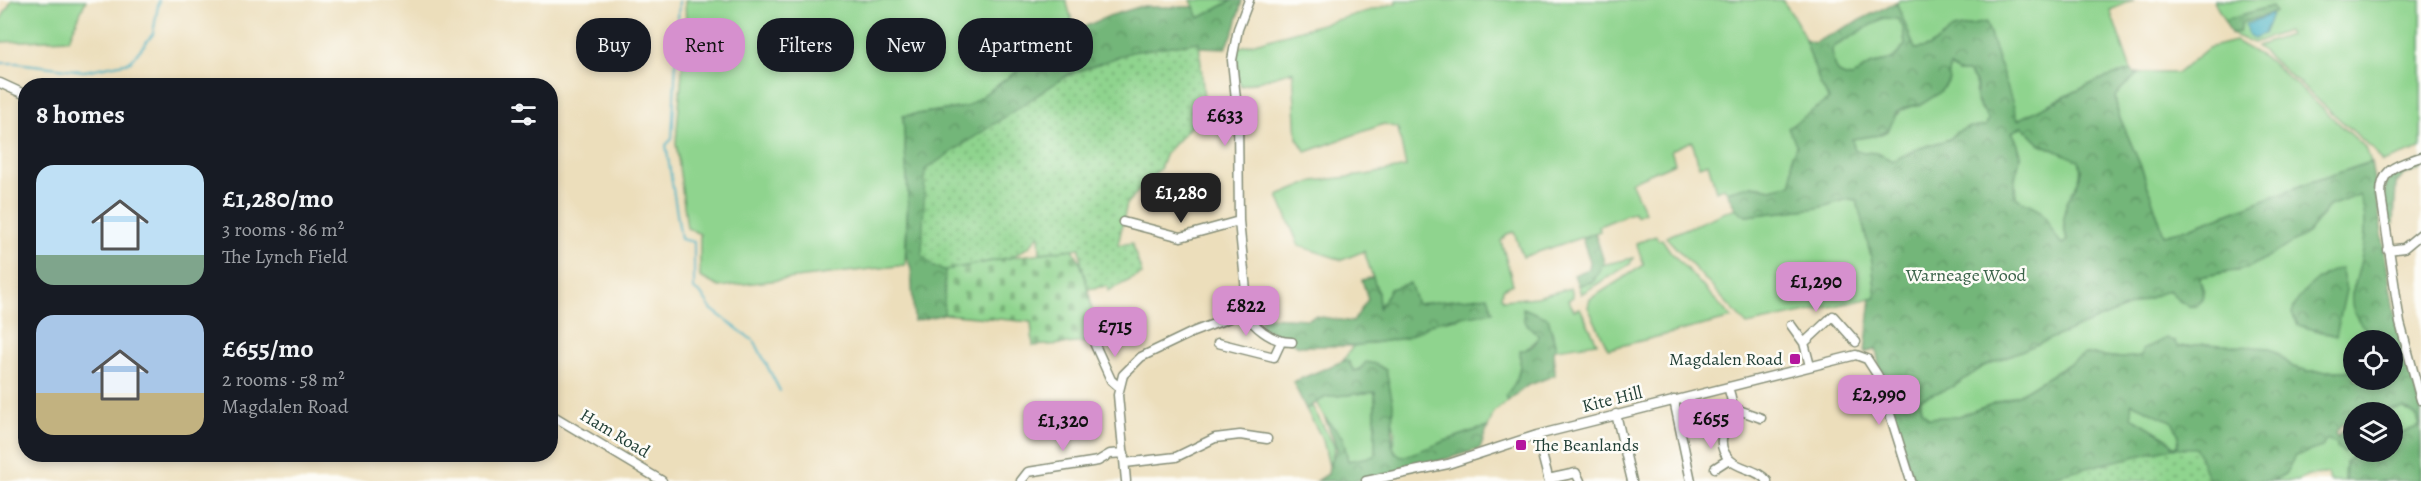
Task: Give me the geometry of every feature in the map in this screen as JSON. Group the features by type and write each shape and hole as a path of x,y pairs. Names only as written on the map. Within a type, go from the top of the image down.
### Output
{"street":[{"path":"1126,481 1119,406 1119,387 1123,375 1141,357 1193,332 1232,317 1241,309 1246,291 1239,221 1238,119 1232,60 1236,35 1249,0"},
{"path":"1,83 18,91"},
{"path":"2421,157 2396,166 2386,174 2382,183 2381,195 2400,323 2421,400"},
{"path":"1124,222 1181,237 1239,221"},
{"path":"2388,250 2404,248 2421,234"},
{"path":"1241,309 1258,329 1281,342 1292,342"},
{"path":"1804,343 1833,316 1856,342"},
{"path":"1791,325 1804,343 1810,366"},
{"path":"1218,343 1274,357 1281,342"},
{"path":"1095,345 1111,380 1119,387"},
{"name":"Kite Hill","path":"1366,481 1448,464 1537,435 1856,355 1867,359 1878,376 1911,481"},
{"path":"1728,387 1733,408 1722,435 1723,446 1729,459 1761,474 1767,481"},
{"path":"1674,400 1691,481"},
{"path":"1733,408 1761,418"},
{"path":"1616,414 1632,481"},
{"name":"Ham Road","path":"558,419 662,481"},
{"path":"1537,435 1549,480 1576,473 1580,481"},
{"path":"1125,463 1176,457 1222,436 1267,439"},
{"path":"1021,481 1028,472 1098,461 1110,454 1124,453"},
{"path":"1714,468 1729,459"}],"green space":[{"path":"12,0 86,0 69,39 0,42 0,21"},
{"path":"685,0 1066,0 1071,18 958,18 958,72 1016,72 966,107 903,116 908,194 905,265 719,287 700,277 700,234 687,228 676,143 682,72 745,72 745,18 686,18"},
{"path":"1191,0 1233,0 1199,18"},
{"path":"1233,0 1242,0 1235,28 1226,48 1199,47 1199,42 1132,52 1093,66 1093,23 1139,7 1194,7 1199,18"},
{"path":"1396,0 1782,0 1801,31 1829,100 1792,155 1792,184 1771,189 1752,185 1727,192 1724,187 1716,191 1708,163 1699,166 1692,141 1671,150 1675,163 1631,182 1645,212 1636,216 1634,212 1599,226 1600,231 1523,257 1514,232 1507,234 1501,241 1513,284 1503,289 1501,296 1503,300 1536,297 1571,288 1573,297 1568,300 1574,310 1580,308 1597,343 1556,349 1552,331 1524,321 1538,335 1538,339 1524,351 1516,383 1506,396 1509,400 1494,412 1488,427 1402,457 1394,450 1395,432 1392,421 1363,367 1354,371 1348,361 1343,361 1353,346 1405,338 1437,321 1458,319 1416,304 1410,284 1379,309 1378,293 1364,251 1342,260 1299,246 1278,196 1314,181 1366,175 1406,167 1398,128 1384,124 1306,152 1297,138 1293,71 1241,86 1238,79 1237,48 1396,3"},
{"path":"1900,0 2134,0 2110,10 2131,70 2099,80 2017,120 1986,22 1953,29 1929,47 1915,49 1896,2"},
{"path":"2214,0 2421,0 2421,149 2382,162 2374,150 2257,46 2289,35 2287,31 2254,43 2231,33 2239,32 2241,23 2275,12 2272,6 2224,20"},
{"name":"Warneage Wood","path":"1896,2 1915,49 1929,47 1953,29 1986,22 2018,120 2099,80 2131,70 2139,73 2115,97 2118,113 2142,169 2164,235 2187,229 2308,183 2371,162 2398,330 2367,330 2354,311 2352,294 2365,238 2365,216 2359,195 2329,206 2306,235 2250,267 2199,277 2204,296 2196,306 2186,305 2169,290 1984,366 1954,386 1920,399 1922,410 1928,418 1959,416 2020,394 2085,354 2122,358 2141,356 2142,350 2166,338 2174,341 2178,347 2207,344 2270,348 2293,367 2309,371 2343,371 2343,390 2403,390 2403,348 2421,408 2421,481 2345,481 2346,462 2403,462 2403,432 2420,426 2417,416 2403,408 2403,402 2343,402 2343,424 2335,433 2338,438 2343,430 2343,452 2337,447 2337,443 2326,439 2322,447 2295,456 2285,474 2272,481 2209,481 2196,448 2172,448 2030,481 1914,481 1883,388 1876,348 1865,353 1871,298 1876,297 1872,261 1857,200 1848,199 1818,208 1746,216 1735,208 1727,192 1752,185 1771,189 1792,184 1792,155 1797,146 1788,128 1829,99 1820,84 1805,40 1814,43","holes":["1883,18 1898,19 1903,27 1905,45 1888,61 1868,66 1852,77 1841,75 1833,61 1832,50","1950,66 1958,72 1968,72 1973,78 1977,86 1976,98 1988,119 1986,126 1971,127 1957,132 1950,139 1917,149 1893,161 1877,153 1855,151 1852,139 1879,135 1888,131 1897,112 1906,107 1922,104 1938,94 1950,80 1948,73","2022,126 2039,143 2079,161 2081,168 2079,180 2064,213 2067,241 2062,244 2041,212 2035,206 2016,197 2014,187 2020,152 2012,132","2131,403 2173,422 2179,436 2178,446 2173,446 2167,438 2132,417"]},
{"path":"2272,6 2276,12 2241,23 2239,32 2231,33 2224,20"},
{"path":"1883,18 1898,19 1903,27 1905,45 1891,59 1870,65 1852,77 1841,75 1834,65 1832,50"},
{"path":"2235,41 2270,61 2366,148 2371,162 2164,236 2142,169 2118,113 2115,96 2139,73 2178,73 2208,48"},
{"path":"1199,42 1205,111 1166,153 1160,169 1127,203 1118,245 1132,243 1142,274 1108,291 1107,286 1088,289 1081,263 1080,248 1040,253 1039,234 1030,246 1012,257 945,270 934,267 922,255 925,170 1068,75 1076,72 1093,72 1093,66 1132,52"},
{"path":"1950,66 1958,72 1968,72 1975,82 1977,102 1988,119 1986,126 1971,127 1957,132 1950,139 1917,149 1893,161 1877,153 1855,151 1852,139 1879,135 1901,111 1922,104 1948,73"},
{"path":"1016,72 1076,72 1068,75 925,170 934,267 945,270 945,314 914,321 911,268 906,256 908,194 903,116 966,107"},
{"path":"2022,126 2039,143 2079,160 2081,167 2079,180 2064,213 2067,242 2062,244 2041,212 2035,206 2016,197 2015,180 2021,153 2012,132"},
{"path":"2421,160 2421,170 2404,175 2396,184 2394,224 2388,225 2385,199 2387,183 2397,172"},
{"path":"2359,195 2363,206 2366,231 2352,294 2376,330 2343,330 2343,371 2309,371 2293,367 2277,353 2207,344 2122,358 2085,354 2020,394 1959,416 1928,418 1922,410 1919,399 1954,386 1984,366 2169,290 2184,304 2198,304 2203,300 2204,292 2199,277 2235,271 2306,235 2329,206"},
{"path":"1848,199 1857,200 1872,261 1876,297 1747,325 1666,237 1735,208 1746,216 1818,208"},
{"path":"1595,233 1604,262 1593,282 1578,285 1574,275 1589,269 1590,261 1582,238"},
{"path":"1656,236 1658,240 1662,239 1670,251 1732,318 1608,349 1588,307 1590,299 1644,265 1636,243"},
{"path":"1073,249 1088,290 1096,334 1093,342 1033,346 1031,322 944,314 945,270"},
{"path":"1633,258 1630,264 1581,294 1578,285 1593,282 1602,265"},
{"path":"2341,268 2346,290 2336,336 2298,325 2292,313 2299,298 2318,279"},
{"path":"1373,277 1378,293 1379,308 1390,289 1410,283 1417,304 1488,296 1493,312 1437,321 1405,338 1353,346 1299,346 1262,328 1260,322 1264,317 1308,319 1315,316 1353,322 1368,299 1362,280"},
{"path":"1523,308 1548,318 1556,349 1553,350 1555,375 1527,386 1509,400 1505,396 1518,375 1520,350 1531,347 1538,339 1538,335 1524,321"},
{"path":"1348,361 1354,371 1359,370 1366,362 1376,364 1386,370 1393,403 1392,444 1395,452 1402,457 1488,427 1480,449 1411,469 1353,481 1317,481 1328,474 1337,449 1325,418 1343,438 1348,461 1375,456 1375,392 1326,397 1306,409 1293,382"},
{"path":"1375,392 1375,456 1348,461 1343,438 1325,418 1316,402 1326,397"},
{"path":"2131,402 2173,422 2179,436 2179,446 2173,446 2167,438 2132,417"},
{"path":"1312,406 1335,447 1329,466 1323,440 1306,409"},
{"path":"2403,408 2417,416 2420,426 2403,432"},
{"path":"2326,439 2343,447 2343,462 2350,462 2344,470 2345,481 2329,481 2327,474 2308,475 2297,481 2272,481 2285,474 2295,456 2322,447"},
{"path":"2172,448 2196,448 2209,481 2030,481"}],"water":[{"path":"2272,15 2264,34 2254,38 2249,35 2245,25"}],"waterway":[{"path":"0,63 84,71 130,62 153,34 159,0"},
{"path":"679,0 672,139 666,145 681,239 694,242 694,289 701,294 711,309 755,342 780,391"}],"place":[{"name":"Magdalen Road","path":"1795,359"},
{"name":"The Beanlands","path":"1521,445"}]}
